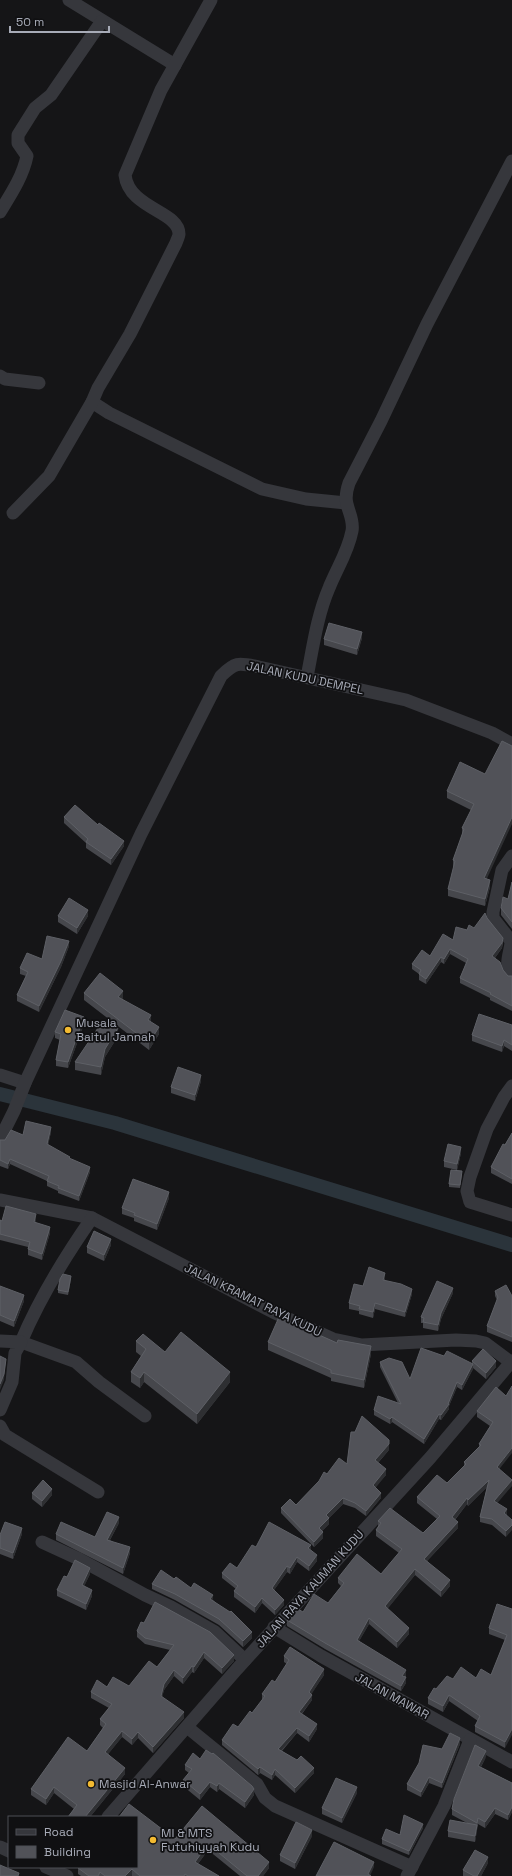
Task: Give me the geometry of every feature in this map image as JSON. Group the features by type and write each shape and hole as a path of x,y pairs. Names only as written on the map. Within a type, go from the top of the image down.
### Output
{"street":[{"path":"69,0 175,64"},
{"path":"13,513 49,476 130,334 176,243 179,234 177,227 170,218 134,195 126,185 125,175 161,90 211,0"},
{"path":"0,212 20,178 28,156 18,143 18,135 35,108 51,95 102,21"},
{"path":"308,678 319,617 330,587 344,559 352,529 351,514 346,503 346,493 349,483 381,421 427,324 512,161"},
{"path":"0,376 5,379 39,383"},
{"path":"92,402 109,413 262,489 306,499 346,503"},
{"name":"JALAN KUDU DEMPEL","path":"23,1087 141,834 221,676 232,665 242,664 406,700 492,733 512,744"},
{"path":"512,856 502,870 492,912 493,918 511,941 508,968 512,974"},
{"path":"0,1075 23,1087 14,1111 0,1139"},
{"path":"512,1086 504,1097 487,1130 467,1191 470,1202 512,1215"},
{"name":"JALAN KRAMAT RAYA KUDU","path":"0,1200 92,1218 274,1312 333,1339 362,1345 456,1340 476,1341 485,1344 512,1362"},
{"path":"0,1410 12,1382 16,1353 34,1310 63,1260 92,1218"},
{"path":"0,1341 20,1342 76,1362 98,1382 145,1416"},
{"name":"JALAN RAYA KAUMAN KUDU","path":"109,1816 274,1627 430,1458 512,1362"},
{"path":"0,1426 5,1436 98,1492"},
{"path":"42,1542 79,1559 215,1632 245,1660"},
{"name":"JALAN MAWAR","path":"274,1627 321,1656 512,1762"},
{"path":"187,1727 257,1784 265,1798 274,1806 410,1872 444,1806 470,1740"},
{"path":"48,1868 66,1876"}],"building":[{"path":"329,623 362,632 357,649 324,639"},
{"path":"502,741 512,746 512,817 484,878 490,880 485,899 448,889 455,861 453,860 464,829 462,828 474,804 447,791 460,762 485,774"},
{"path":"75,805 98,825 99,823 124,841 111,859 86,842 88,839 64,817"},
{"path":"512,882 512,922 501,908 503,897 508,899"},
{"path":"69,898 88,910 77,928 58,916"},
{"path":"485,913 487,918 503,938 502,943 492,956 500,962 503,970 508,976 512,976 512,1006 490,994 491,993 460,978 468,959 450,949 444,959 441,957 426,979 419,974 421,970 412,964 422,950 430,956 443,934 453,940 456,927 467,930 469,925 474,928"},
{"path":"47,936 69,941 39,1006 17,995 28,972 20,968 27,953 42,959"},
{"path":"100,973 123,991 118,997 151,1015 148,1020 159,1027 149,1043 84,993"},
{"path":"65,1010 84,1017 68,1062 56,1060 61,1034 55,1032"},
{"path":"479,1014 512,1025 512,1045 504,1040 502,1046 472,1035"},
{"path":"102,1022 118,1028 105,1049 101,1067 75,1062"},
{"path":"178,1067 201,1075 195,1095 171,1087"},
{"path":"26,1121 51,1127 47,1144 70,1157 69,1158 90,1167 79,1196 58,1188 59,1186 47,1181 49,1176 10,1159 8,1164 0,1160 0,1140 5,1140 11,1130 23,1135"},
{"path":"512,1133 512,1179 491,1167 503,1144 505,1145"},
{"path":"448,1144 461,1147 457,1164 444,1161"},
{"path":"451,1170 462,1171 460,1185 449,1184"},
{"path":"133,1179 169,1192 157,1224 134,1215 135,1213 122,1208"},
{"path":"6,1206 36,1214 34,1222 50,1227 42,1254 28,1249 30,1242 0,1234 0,1220 2,1221"},
{"path":"94,1231 111,1239 104,1255 87,1247"},
{"path":"369,1267 385,1273 383,1280 401,1284 412,1289 405,1312 375,1303 373,1312 359,1309 360,1306 349,1303 354,1284 363,1286"},
{"path":"63,1274 71,1276 68,1292 58,1290 60,1279"},
{"path":"437,1281 453,1288 441,1313 438,1325 423,1322 424,1318 421,1317"},
{"path":"506,1285 512,1296 512,1337 487,1326 498,1297 495,1291"},
{"path":"0,1286 24,1295 14,1321 0,1315"},
{"path":"279,1317 337,1343 338,1340 371,1346 364,1380 331,1373 331,1370 268,1342"},
{"path":"181,1332 230,1372 197,1414 144,1372 140,1378 131,1372 146,1349 136,1341 143,1334 165,1352"},
{"path":"421,1348 444,1356 447,1351 473,1364 462,1385 457,1382 449,1404 441,1415 439,1414 424,1439 392,1417 390,1419 374,1410 378,1396 401,1404 380,1362 389,1358 402,1362 410,1379"},
{"path":"483,1349 496,1361 486,1373 472,1361"},
{"path":"0,1356 6,1359 4,1374 0,1384"},
{"path":"512,1386 512,1448 497,1467 512,1480 494,1501 507,1509 504,1513 512,1520 512,1525 506,1531 492,1519 480,1517 489,1480 468,1500 467,1498 452,1517 458,1522 424,1559 450,1580 441,1591 415,1569 385,1606 409,1628 397,1642 369,1618 357,1640 406,1670 402,1676 406,1677 401,1686 287,1620 298,1609 303,1612 314,1594 328,1603 344,1583 338,1578 357,1554 381,1574 402,1549 376,1530 381,1523 378,1521 390,1508 423,1533 440,1516 417,1497 437,1475 447,1483 466,1464 464,1462 481,1445 479,1444 493,1422 477,1411 496,1387 506,1396"},
{"path":"362,1416 389,1440 389,1444 375,1460 386,1469 373,1485 381,1493 366,1511 355,1503 343,1498 326,1515 329,1518 319,1528 323,1532 314,1542 281,1508 290,1499 296,1505 319,1481 324,1472 327,1474 339,1458 347,1464 351,1432 355,1432"},
{"path":"43,1480 52,1489 42,1501 32,1493"},
{"path":"107,1512 119,1517 107,1540 130,1547 123,1568 56,1534 61,1522 95,1537"},
{"path":"5,1522 22,1528 13,1553 0,1548 0,1535"},
{"path":"269,1522 311,1545 308,1548 317,1555 309,1566 297,1557 290,1568 287,1566 272,1588 284,1600 275,1610 262,1598 255,1607 234,1591 238,1586 222,1573 230,1563 237,1568 252,1545 256,1547"},
{"path":"75,1560 90,1568 82,1585 92,1590 86,1604 57,1590 64,1576 67,1577"},
{"path":"161,1570 174,1579 176,1577 191,1588 194,1583 213,1595 210,1599 230,1612 231,1611 252,1632 243,1641 219,1619 175,1594 152,1584"},
{"path":"155,1602 210,1632 234,1655 222,1668 204,1652 194,1667 192,1666 183,1678 174,1670 164,1684 161,1696 184,1712 153,1747 138,1732 132,1739 122,1731 105,1752 125,1768 86,1816 69,1816 77,1805 54,1787 46,1799 31,1789 68,1737 87,1751 106,1724 100,1719 112,1704 91,1692 97,1680 107,1687 113,1677 129,1686 149,1661 157,1667 174,1645 145,1638 137,1631 141,1622 144,1623"},
{"path":"497,1604 512,1609 512,1729 505,1742 475,1726 480,1716 449,1695 443,1706 428,1698 434,1688 436,1689 447,1676 453,1679 461,1667 476,1678 481,1669 491,1675 507,1635 489,1628"},
{"path":"290,1647 324,1669 309,1692 312,1695 299,1712 317,1724 309,1736 297,1728 278,1749 297,1760 301,1756 314,1768 295,1788 275,1769 272,1775 260,1767 258,1769 222,1740 233,1724 238,1727 250,1711 252,1713 265,1696 262,1694 272,1680 275,1682 289,1660 284,1656"},
{"path":"450,1733 460,1738 442,1783 429,1777 421,1792 407,1784 419,1763 423,1745 442,1749"},
{"path":"475,1745 486,1751 478,1766 512,1783 512,1807 508,1815 495,1808 485,1822 478,1818 477,1823 452,1809 454,1799"},
{"path":"206,1750 212,1754 213,1753 252,1786 254,1789 245,1802 219,1783 217,1786 210,1782 200,1794 183,1780 192,1769 185,1765 193,1753 200,1759"},
{"path":"336,1778 357,1787 342,1818 322,1808"},
{"path":"129,1804 175,1839 202,1806 269,1862 258,1876 247,1876 208,1844 195,1862 219,1876 188,1876 185,1874 184,1876 140,1876 132,1869 125,1876 105,1876 100,1872 98,1876 89,1876 78,1868 138,1868 138,1816 120,1816"},
{"path":"404,1815 423,1824 409,1851 382,1839 386,1829 400,1835"},
{"path":"450,1820 477,1825 475,1836 448,1831"},
{"path":"296,1822 312,1830 295,1863 280,1855"},
{"path":"334,1842 374,1862 368,1874 371,1876 316,1876"},
{"path":"475,1850 488,1857 477,1876 463,1870"},
{"path":"0,1865 19,1873 18,1876 0,1876"}],"waterway":[{"path":"0,1094 115,1123 512,1245"}],"place":[{"name":"Musala Baitul Jannah","path":"68,1030"},
{"name":"Masjid Al-Anwar","path":"91,1784"},
{"name":"MI & MTS Futuhiyyah Kudu","path":"153,1840"}]}
